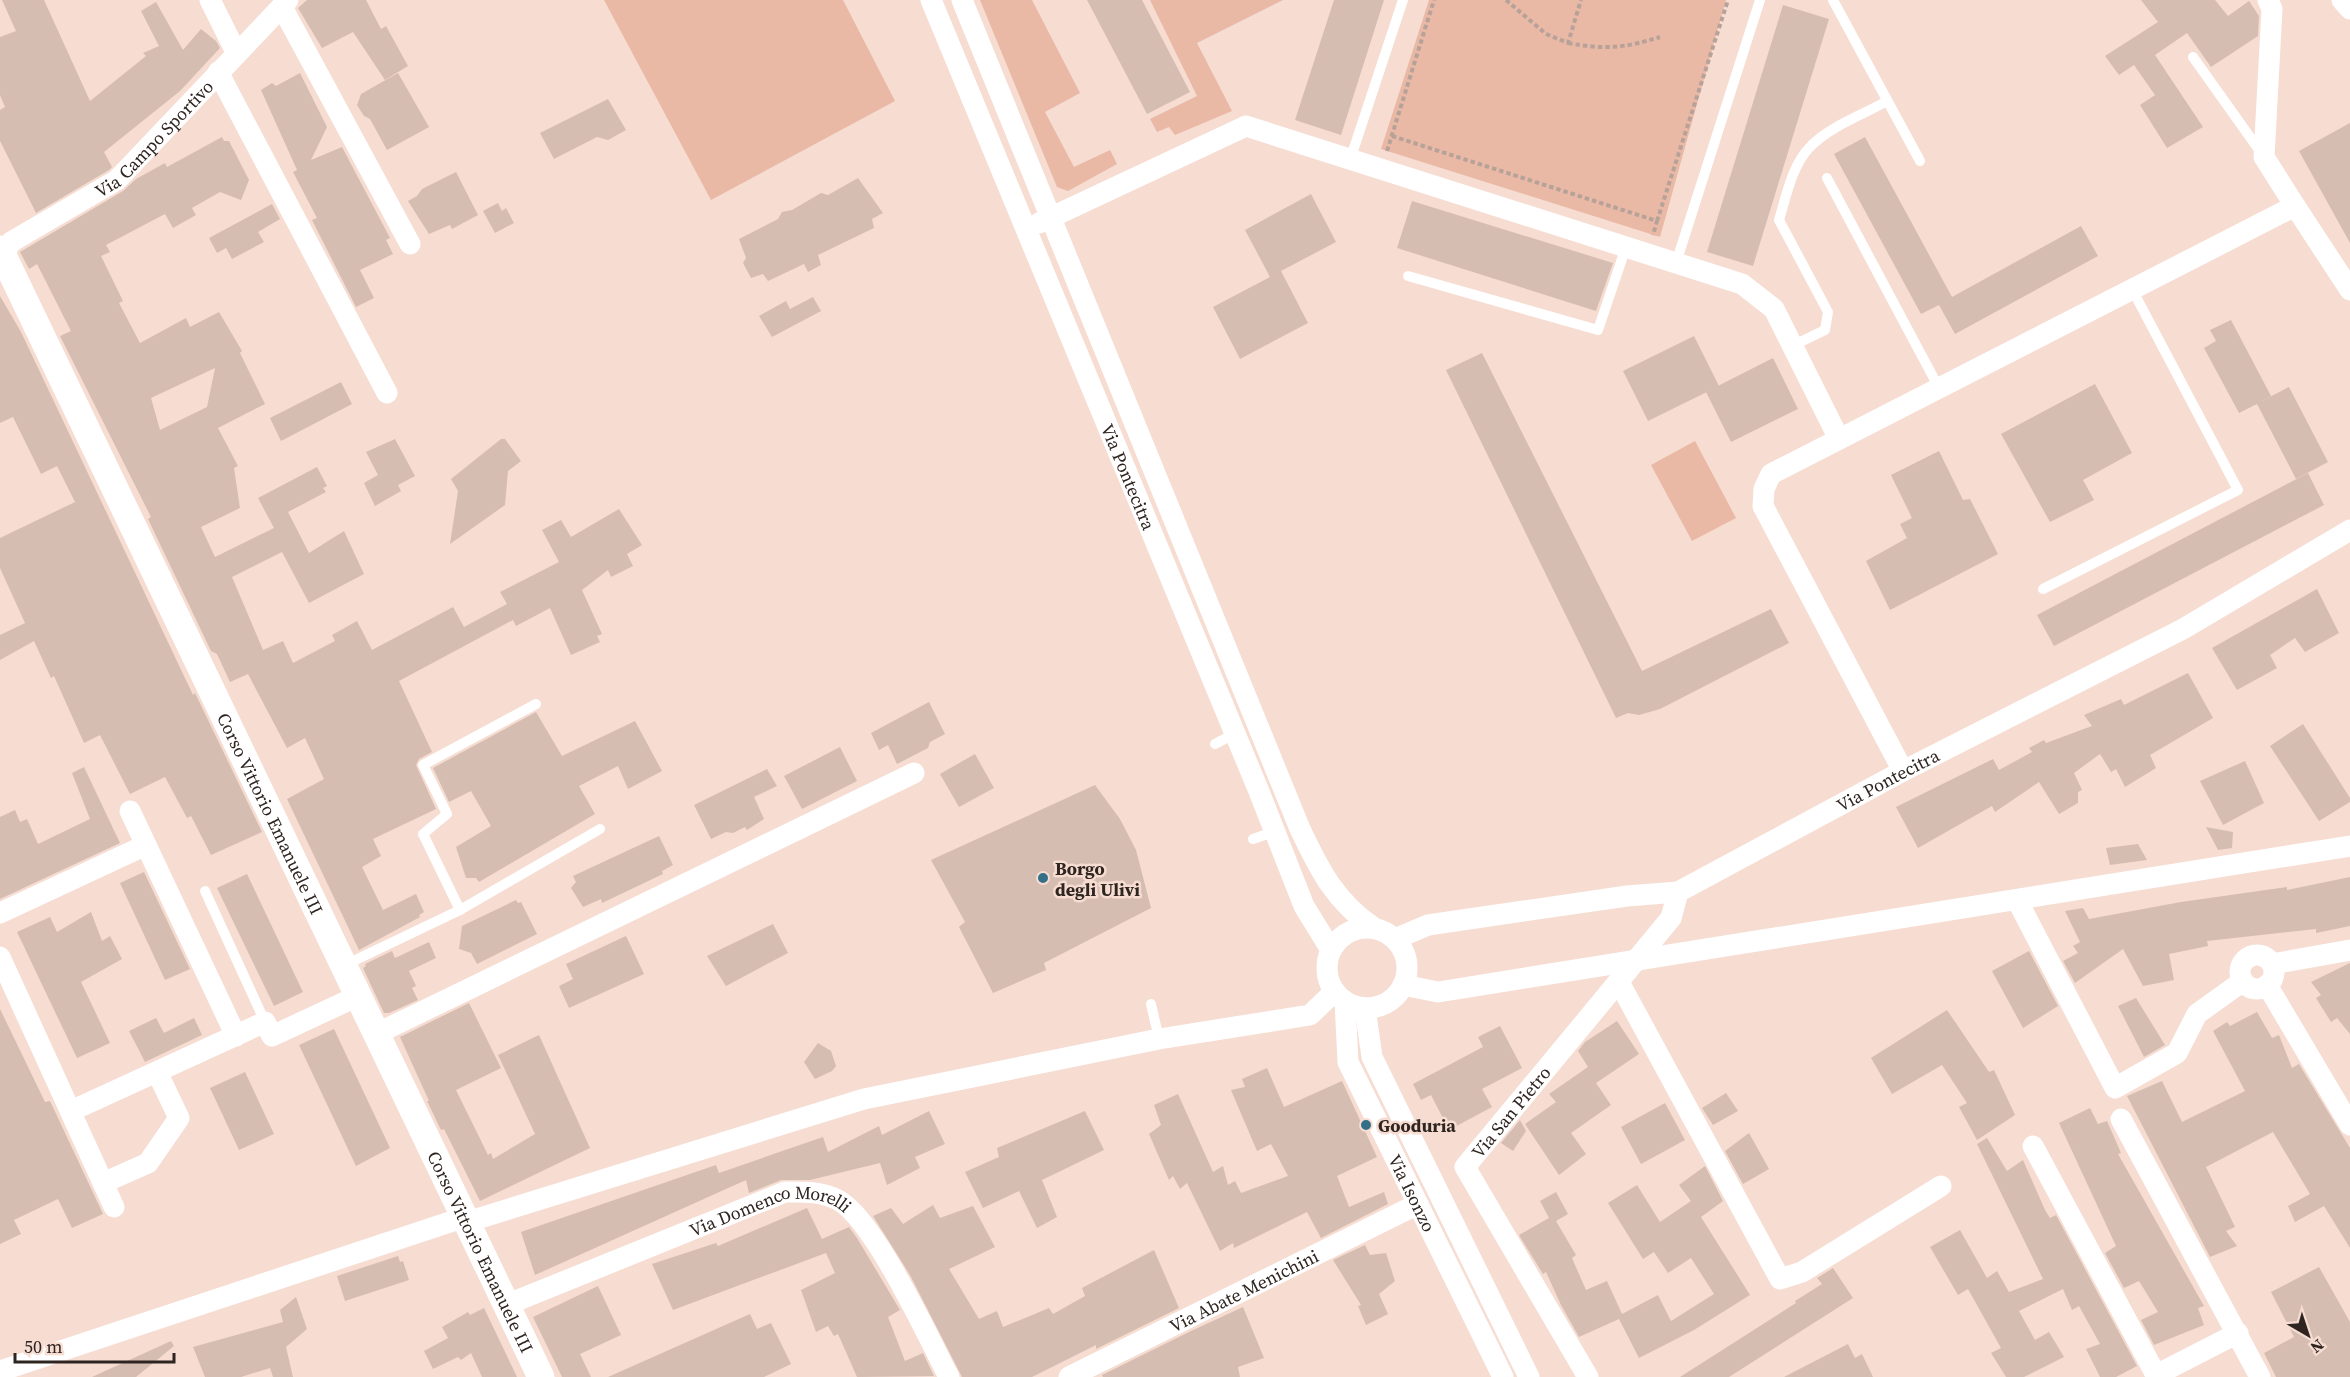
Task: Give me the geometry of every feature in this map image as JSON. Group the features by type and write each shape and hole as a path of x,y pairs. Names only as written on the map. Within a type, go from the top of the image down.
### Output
{"street":[{"path":"210,0 236,52"},
{"name":"Via Pontecitra","path":"931,0 1276,831 1304,906 1330,950"},
{"name":"Via Pontecitra","path":"962,0 1300,829 1336,895 1353,914 1374,928"},
{"path":"2268,0 2272,9 2264,157 2350,290"},
{"path":"2343,0 2350,9"},
{"path":"285,4 410,244"},
{"name":"Via Campo Sportivo","path":"1,255 11,242 117,180 236,52 285,4"},
{"path":"218,72 387,393"},
{"path":"1025,229 1246,126 1742,284 1774,309 1839,439"},
{"path":"1903,771 1763,506 1764,489 1771,474 2295,206"},
{"name":"Corso Vittorio Emanuele III","path":"1,255 256,785 360,995 541,1377"},
{"name":"Via Pontecitra","path":"1395,939 1428,925 1627,896 1678,892 1903,771 2182,629 2350,530"},
{"path":"378,1034 914,773"},
{"path":"130,811 236,1036"},
{"path":"0,913 146,845"},
{"path":"1403,985 1438,992 1637,962 2350,846"},
{"name":"Via San Pietro","path":"1588,1377 1465,1167 1637,962 1671,918 1678,892"},
{"path":"2017,900 2115,1088 2177,1053 2197,1014 2243,981"},
{"path":"1374,928 1395,939 1403,950 1407,969 1403,985 1388,1002 1365,1008 1340,997 1327,976 1326,963 1330,950 1341,936 1350,931 1374,928"},
{"path":"2267,985 2252,987 2243,981 2241,970 2249,957 2259,955 2272,963 2350,950"},
{"path":"0,957 114,1207"},
{"path":"2267,985 2274,973 2272,963"},
{"path":"1619,982 1780,1279 1802,1272 1941,1186"},
{"path":"2267,985 2350,1125"},
{"path":"71,1111 265,1022 272,1036 360,995"},
{"path":"0,1371 466,1220 864,1099 1159,1039 1310,1015 1340,997"},
{"name":"Via Isonzo","path":"1340,997 1348,1062 1503,1377"},
{"name":"Via Isonzo","path":"1365,1008 1372,1057 1529,1377"},
{"path":"103,1183 148,1163 178,1118 157,1072"},
{"path":"2121,1119 2260,1377"},
{"path":"2033,1146 2156,1375 2238,1333"},
{"name":"Via Domenco Morelli","path":"507,1305 785,1192 817,1192 840,1200 862,1221 880,1248 950,1377"},
{"name":"Via Abate Menichini","path":"1069,1377 1418,1204"}],"lane":[{"path":"1350,159 1403,0"},
{"path":"1676,263 1760,0"},
{"path":"1833,0 1920,161"},
{"path":"2193,57 2264,157"},
{"path":"1792,346 1825,330 1828,312 1779,220 1792,178 1809,148 1817,141 1887,101"},
{"path":"1827,178 1939,388"},
{"path":"1408,276 1598,330 1626,247"},
{"path":"2043,589 2238,490 2132,290"},
{"path":"460,910 423,834 447,814 423,765 536,704"},
{"path":"1215,744 1234,734"},
{"path":"345,965 460,910 600,829"},
{"path":"1253,839 1276,831"},
{"path":"205,891 265,1022"},
{"path":"1151,1004 1159,1039"}],"path":[{"path":"1381,169 1434,0"},
{"path":"1506,0 1546,34 1568,43 1597,48 1628,47 1660,37"},
{"path":"1568,43 1581,0"},
{"path":"1648,254 1728,0"},
{"path":"1392,136 1657,221"}],"shaded area":[{"path":"604,0 843,0 895,101 711,200"},
{"path":"980,0 1032,0 1080,93 1045,112 1074,167 1110,150 1117,164 1068,191 1057,187"},
{"path":"1150,0 1283,0 1197,43 1232,111 1175,135 1169,127 1157,132 1150,119 1197,96"},
{"path":"1429,0 1726,0 1660,237 1381,149"},
{"path":"1695,441 1736,518 1692,541 1651,465"}],"building":[{"path":"2,0 44,0 90,101 146,56 143,53 159,46 141,11 156,2 183,50 201,29 216,41 220,48 180,91 104,152 112,167 109,170 36,213 0,141 0,110 5,107 0,95 0,37 16,31"},
{"path":"307,0 366,0 381,29 386,26 408,66 385,80 353,32 322,48 298,8"},
{"path":"1087,0 1142,0 1190,92 1147,114"},
{"path":"1334,0 1384,0 1341,135 1295,120"},
{"path":"2141,0 2215,0 2228,16 2249,1 2259,16 2258,36 2211,67 2187,33 2155,55 2203,127 2167,148 2140,105 2155,95 2134,65 2119,75 2105,56 2158,22"},
{"path":"1783,5 1829,19 1753,266 1707,252"},
{"path":"300,73 327,127 311,160 342,147 390,238 386,240 393,254 360,270 374,298 356,307 312,220 317,218 293,172 297,170 261,90 272,83 276,86"},
{"path":"398,73 429,127 387,150 370,119 364,116 357,105 361,94"},
{"path":"608,99 626,130 608,140 597,137 554,159 540,133"},
{"path":"2350,123 2350,243 2299,151"},
{"path":"222,137 224,141 229,141 249,180 241,200 220,192 192,208 196,215 173,228 165,214 106,245 110,252 101,256 123,301 119,303 140,343 186,318 190,327 219,312 242,351 240,353 265,404 218,428 238,466 234,468 240,508 201,527 215,557 274,528 258,498 317,467 327,486 323,488 326,492 288,512 309,553 344,531 364,574 309,603 282,552 232,577 263,650 283,641 293,663 335,641 332,635 357,621 372,650 453,607 464,627 507,604 500,592 559,562 542,530 561,520 571,537 619,509 642,545 627,554 633,566 611,577 608,570 582,590 602,634 597,636 600,642 571,655 550,608 516,626 513,620 399,681 432,752 419,759 416,765 436,809 373,839 381,856 362,867 383,910 416,894 424,912 419,915 420,917 359,950 287,799 324,779 305,738 287,748 248,674 230,682 217,654 211,651 148,519 151,517 60,336 71,331 37,264 29,269 20,252 123,191 136,179 165,163 167,167","holes":["215,368 207,407 160,430 151,398"]},
{"path":"1865,137 1952,297 2081,226 2098,256 1955,334 1939,305 1921,314 1834,154"},
{"path":"456,172 478,215 452,229 450,225 429,234 408,201 417,196 422,189"},
{"path":"858,178 883,213 872,219 874,228 818,255 821,265 808,272 804,264 768,281 763,274 751,278 743,263 746,258 739,239 778,219 782,212 792,210 821,193 828,195"},
{"path":"1311,194 1336,242 1281,271 1308,323 1240,359 1213,307 1270,277 1245,230"},
{"path":"1412,201 1613,263 1596,311 1397,248"},
{"path":"498,203 502,211 506,208 514,223 495,233 483,211"},
{"path":"272,204 280,219 258,232 264,242 232,259 226,248 217,253 209,238"},
{"path":"0,296 21,332 193,695 195,693 262,832 211,855 191,816 187,818 165,777 130,794 100,735 84,743 54,676 51,678 34,641 0,660 0,635 25,623 0,568 0,538 75,502 57,466 41,474 13,417 0,423"},
{"path":"813,297 821,311 772,337 759,316 786,301 790,309"},
{"path":"2231,320 2271,396 2262,401 2289,387 2328,462 2296,479 2257,404 2239,413 2204,348 2216,341 2210,330"},
{"path":"1694,336 1719,386 1648,421 1623,371"},
{"path":"1482,353 1642,671 1771,609 1789,643 1660,709 1639,715 1628,713 1616,718 1446,370"},
{"path":"1773,358 1798,409 1731,442 1706,392"},
{"path":"341,382 352,404 281,441 270,418"},
{"path":"2095,384 2132,453 2083,480 2094,500 2050,522 2001,434"},
{"path":"395,439 415,476 398,485 401,491 375,506 364,483 378,475 366,452"},
{"path":"501,439 505,439 521,461 508,471 505,505 450,544 458,491 451,479"},
{"path":"1939,451 1963,500 1970,499 1998,554 1890,610 1866,561 1907,538 1900,524 1912,518 1891,475"},
{"path":"2308,473 2324,505 2054,646 2037,615"},
{"path":"2317,589 2339,633 2305,652 2295,638 2270,655 2277,668 2237,690 2212,648"},
{"path":"2188,673 2213,718 2150,755 2156,768 2125,787 2116,769 2111,772 2100,754 2074,773 2082,790 2078,792 2078,803 2059,814 2039,782 1995,812 1992,806 1918,848 1896,807 1993,759 1999,770 2032,752 2029,748 2044,740 2046,743 2092,726 2084,715 2121,699 2124,705"},
{"path":"929,702 945,734 930,742 928,748 897,764 888,745 879,750 871,733"},
{"path":"536,712 562,756 635,721 662,771 628,789 618,766 579,786 595,814 479,882 476,878 466,878 456,847 491,826 471,791 449,802 433,768"},
{"path":"2303,724 2350,798 2350,802 2319,821 2270,746"},
{"path":"840,747 857,781 802,809 784,776"},
{"path":"975,754 994,788 959,807 940,774"},
{"path":"2245,761 2264,803 2223,825 2200,781"},
{"path":"84,767 120,843 0,899 0,817 15,810 20,822 27,819 38,844 90,819 72,773"},
{"path":"767,769 777,786 754,797 764,819 747,830 745,827 711,839 694,805"},
{"name":"Borgo degli Ulivi","path":"1095,785 1120,819 1136,850 1151,908 1044,963 1046,970 993,993 959,927 965,922 931,860"},
{"path":"2206,827 2233,832 2232,848 2218,850"},
{"path":"659,836 673,865 662,871 663,874 602,903 601,899 583,907 571,888 576,882 573,876"},
{"path":"2138,844 2147,860 2110,865 2106,848"},
{"path":"144,872 190,969 165,980 120,883"},
{"path":"247,874 303,992 274,1006 217,888"},
{"path":"2350,877 2350,926 2316,933 2316,929 2207,941 2208,946 2169,954 2174,980 2143,986 2123,949 2075,983 2063,961 2078,953 2073,946 2080,942 2065,911 2083,908 2089,919 2181,902 2287,887 2287,890"},
{"path":"516,900 518,903 521,902 537,934 477,964 471,953 459,949 462,926"},
{"path":"91,912 102,941 110,936 122,959 81,982 110,1043 77,1058 17,932 50,917 57,932"},
{"path":"773,924 788,953 726,986 707,956"},
{"path":"626,936 644,974 569,1008 559,986 573,979 566,964"},
{"path":"429,942 436,958 409,971 416,986 412,988 418,1000 384,1013 363,968 365,964 392,951 395,958"},
{"path":"2029,951 2058,1006 2023,1028 1992,971"},
{"path":"2350,963 2350,1034 2337,1018 2331,1022 2316,998 2321,995 2311,982"},
{"path":"2136,998 2165,1045 2144,1057 2118,1006"},
{"path":"469,1003 501,1068 456,1090 488,1155 491,1153 493,1159 535,1134 498,1055 539,1035 590,1148 480,1201 444,1129 441,1130 400,1037"},
{"path":"0,1009 45,1102 50,1101 103,1214 72,1228 58,1199 14,1220 21,1234 0,1244"},
{"path":"1947,1010 1989,1072 1994,1070 2015,1115 1977,1140 1959,1107 1967,1103 1942,1065 1892,1094 1871,1058"},
{"path":"2257,1012 2272,1038 2279,1035 2292,1068 2299,1064 2350,1148 2350,1248 2324,1206 2295,1222 2288,1206 2310,1194 2273,1132 2206,1167 2235,1227 2226,1231 2237,1246 2210,1257 2127,1096 2162,1081 2182,1122 2245,1091 2213,1031 2227,1022 2230,1026"},
{"path":"156,1018 164,1033 194,1018 202,1035 145,1062 129,1031"},
{"path":"1617,1021 1639,1054 1596,1083 1611,1105 1571,1133 1586,1154 1559,1175 1525,1124 1556,1102 1549,1094 1588,1067 1578,1051 1585,1042"},
{"path":"1500,1026 1522,1068 1482,1089 1492,1107 1449,1130 1431,1095 1421,1100 1413,1084 1483,1047 1478,1037"},
{"path":"334,1029 390,1148 356,1166 299,1045"},
{"path":"818,1043 831,1051 836,1066 832,1071 815,1079 804,1062"},
{"path":"1267,1068 1284,1107 1342,1081 1377,1157 1337,1176 1349,1207 1384,1192 1388,1204 1321,1238 1307,1212 1234,1248 1233,1243 1220,1251 1187,1183 1180,1189 1173,1176 1169,1180 1149,1134 1161,1125 1154,1105 1178,1094 1213,1172 1223,1166 1228,1185 1235,1181 1241,1193 1288,1176 1271,1144 1257,1151 1231,1090 1245,1087 1242,1079"},
{"path":"245,1072 274,1134 239,1150 210,1088"},
{"path":"1726,1093 1738,1111 1713,1125 1702,1108"},
{"path":"1665,1103 1685,1140 1641,1164 1621,1127"},
{"path":"2090,1108 2098,1124 2107,1121 2121,1153 2118,1154 2204,1306 2198,1308 2204,1325 2154,1345 2141,1320 2158,1312 2139,1281 2124,1288 2105,1253 2116,1246 2059,1123"},
{"path":"929,1111 945,1144 915,1157 920,1168 887,1185 880,1163 810,1180 781,1180 749,1193 746,1180 535,1275 521,1232 716,1165 719,1173 823,1137 828,1152 879,1126 882,1135"},
{"path":"1085,1111 1104,1150 1042,1180 1057,1217 1037,1228 1019,1191 983,1208 965,1172 999,1157 997,1148"},
{"path":"1520,1120 1526,1131 1513,1151 1501,1143"},
{"path":"1749,1133 1769,1169 1743,1184 1725,1151"},
{"path":"1987,1138 2007,1171 2023,1160 2045,1210 2050,1218 2056,1215 2137,1366 2116,1377 2100,1377 2086,1349 2100,1344 2079,1306 2072,1310 2063,1289 2019,1311 2035,1340 2049,1332 2064,1357 2024,1377 2006,1377 1991,1353 2001,1348 1968,1289 1958,1295 1930,1247 1960,1230 1987,1278 1997,1271 2009,1292 2043,1279 1977,1144"},
{"path":"1705,1166 1723,1201 1701,1217 1750,1295 1694,1330 1639,1358 1619,1319 1579,1337 1546,1272 1543,1274 1519,1235 1549,1218 1540,1201 1556,1192 1568,1214 1556,1221 1576,1255 1572,1258 1586,1290 1607,1281 1622,1314 1658,1295 1671,1321 1714,1294 1691,1258 1668,1273 1654,1252 1643,1259 1608,1203 1637,1185 1660,1222 1691,1201 1679,1185"},
{"path":"933,1205 940,1218 973,1206 995,1247 949,1269 979,1319 997,1311 1003,1327 1049,1308 1053,1314 1085,1296 1082,1288 1154,1250 1179,1308 1096,1349 1096,1345 1032,1377 962,1377 910,1275 873,1216 891,1208 903,1224"},
{"path":"807,1208 822,1239 849,1227 900,1310 888,1317 905,1361 923,1353 934,1376 857,1377 838,1334 834,1336 828,1326 816,1332 801,1290 835,1273 826,1253 673,1310 652,1264 716,1243 718,1246"},
{"path":"1365,1245 1370,1255 1386,1253 1395,1281 1379,1294 1388,1314 1366,1325 1358,1306 1361,1305 1333,1260"},
{"path":"398,1256 400,1262 403,1261 409,1280 345,1301 337,1276"},
{"path":"2319,1267 2350,1322 2350,1377 2276,1377 2264,1353 2294,1337 2271,1292"},
{"path":"1833,1268 1853,1298 1729,1377 1680,1377 1796,1303 1795,1301 1822,1284 1817,1278"},
{"path":"598,1286 621,1335 580,1354 591,1377 562,1377 533,1317"},
{"path":"296,1297 307,1329 286,1347 293,1377 273,1377 270,1368 241,1377 205,1377 193,1347 283,1322 280,1310"},
{"path":"1243,1307 1264,1358 1238,1367 1240,1377 1103,1377 1102,1375 1189,1332"},
{"path":"484,1308 517,1377 482,1377 471,1353 461,1360 458,1357 433,1369 424,1351 448,1338 442,1327 468,1312 470,1315"},
{"path":"750,1314 757,1329 771,1323 791,1364 764,1377 608,1377"},
{"path":"171,1341 174,1346 136,1377 92,1377"},
{"path":"1848,1344 1855,1358 1862,1354 1873,1377 1784,1377"}],"place":[{"name":"Borgo degli Ulivi","path":"1043,878"},
{"name":"Gooduria","path":"1366,1125"}]}
